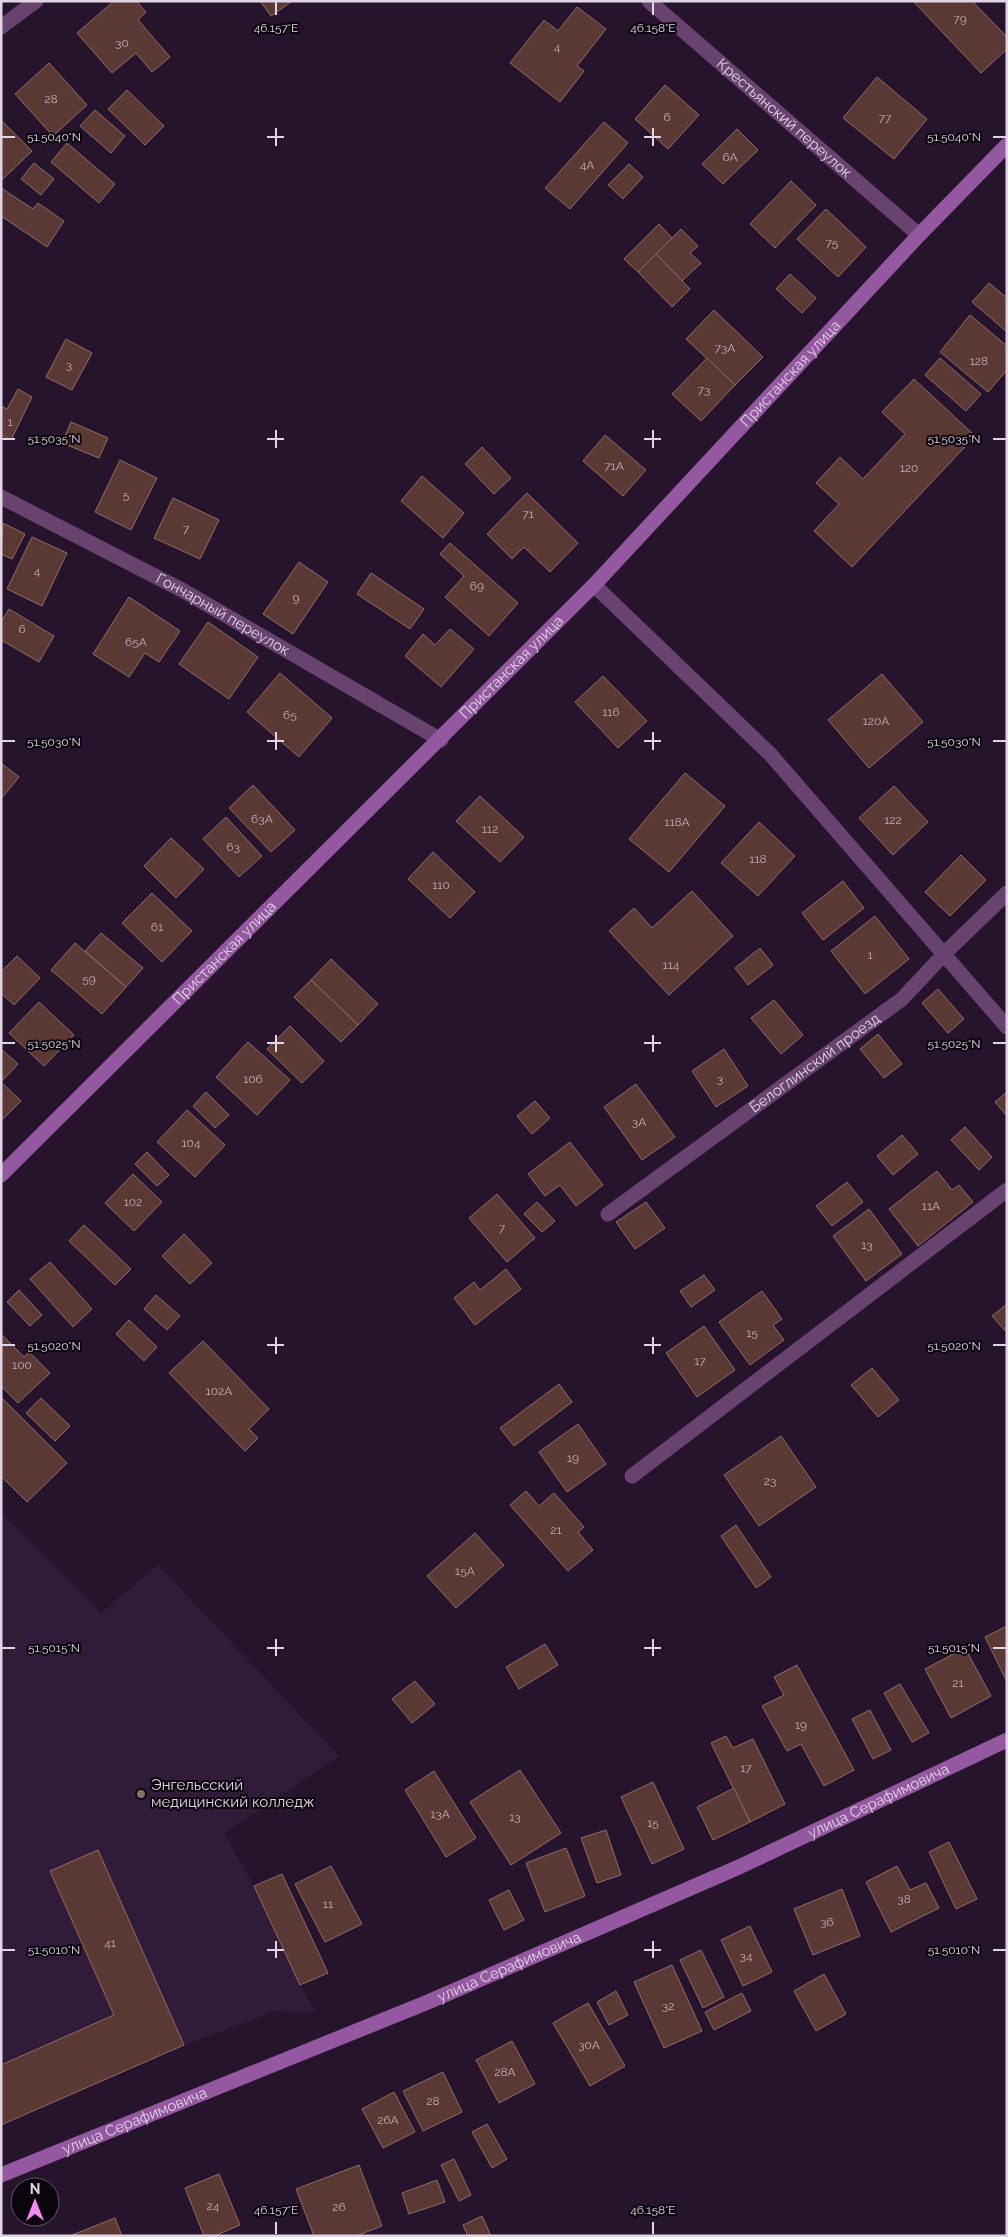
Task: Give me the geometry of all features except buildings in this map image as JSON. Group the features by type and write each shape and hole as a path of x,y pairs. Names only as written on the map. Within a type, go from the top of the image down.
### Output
{"street":[{"path":"1,27 36,1"},
{"name":"Крестьянский переулок","path":"649,1 919,235"},
{"name":"Пристанская улица","path":"1,1175 441,740 594,585 919,235 1007,145"},
{"name":"Гончарный переулок","path":"1,497 182,590 441,740"},
{"path":"594,585 770,754 1007,1026"},
{"name":"Белоглинский проезд","path":"608,1214 902,998 1007,893"},
{"path":"632,1476 1007,1190"},
{"name":"улица Серафимовича","path":"1,2176 446,1994 739,1867 1007,1740"}],"shaded area":[{"name":"Энгельсский медицинский колледж","path":"1,1513 101,1613 158,1565 339,1756 224,1833 254,1886 300,1985 316,2012 276,2011 184,2045 1,2125"}],"place":[{"name":"Энгельсский медицинский колледж","path":"141,1794"}]}
